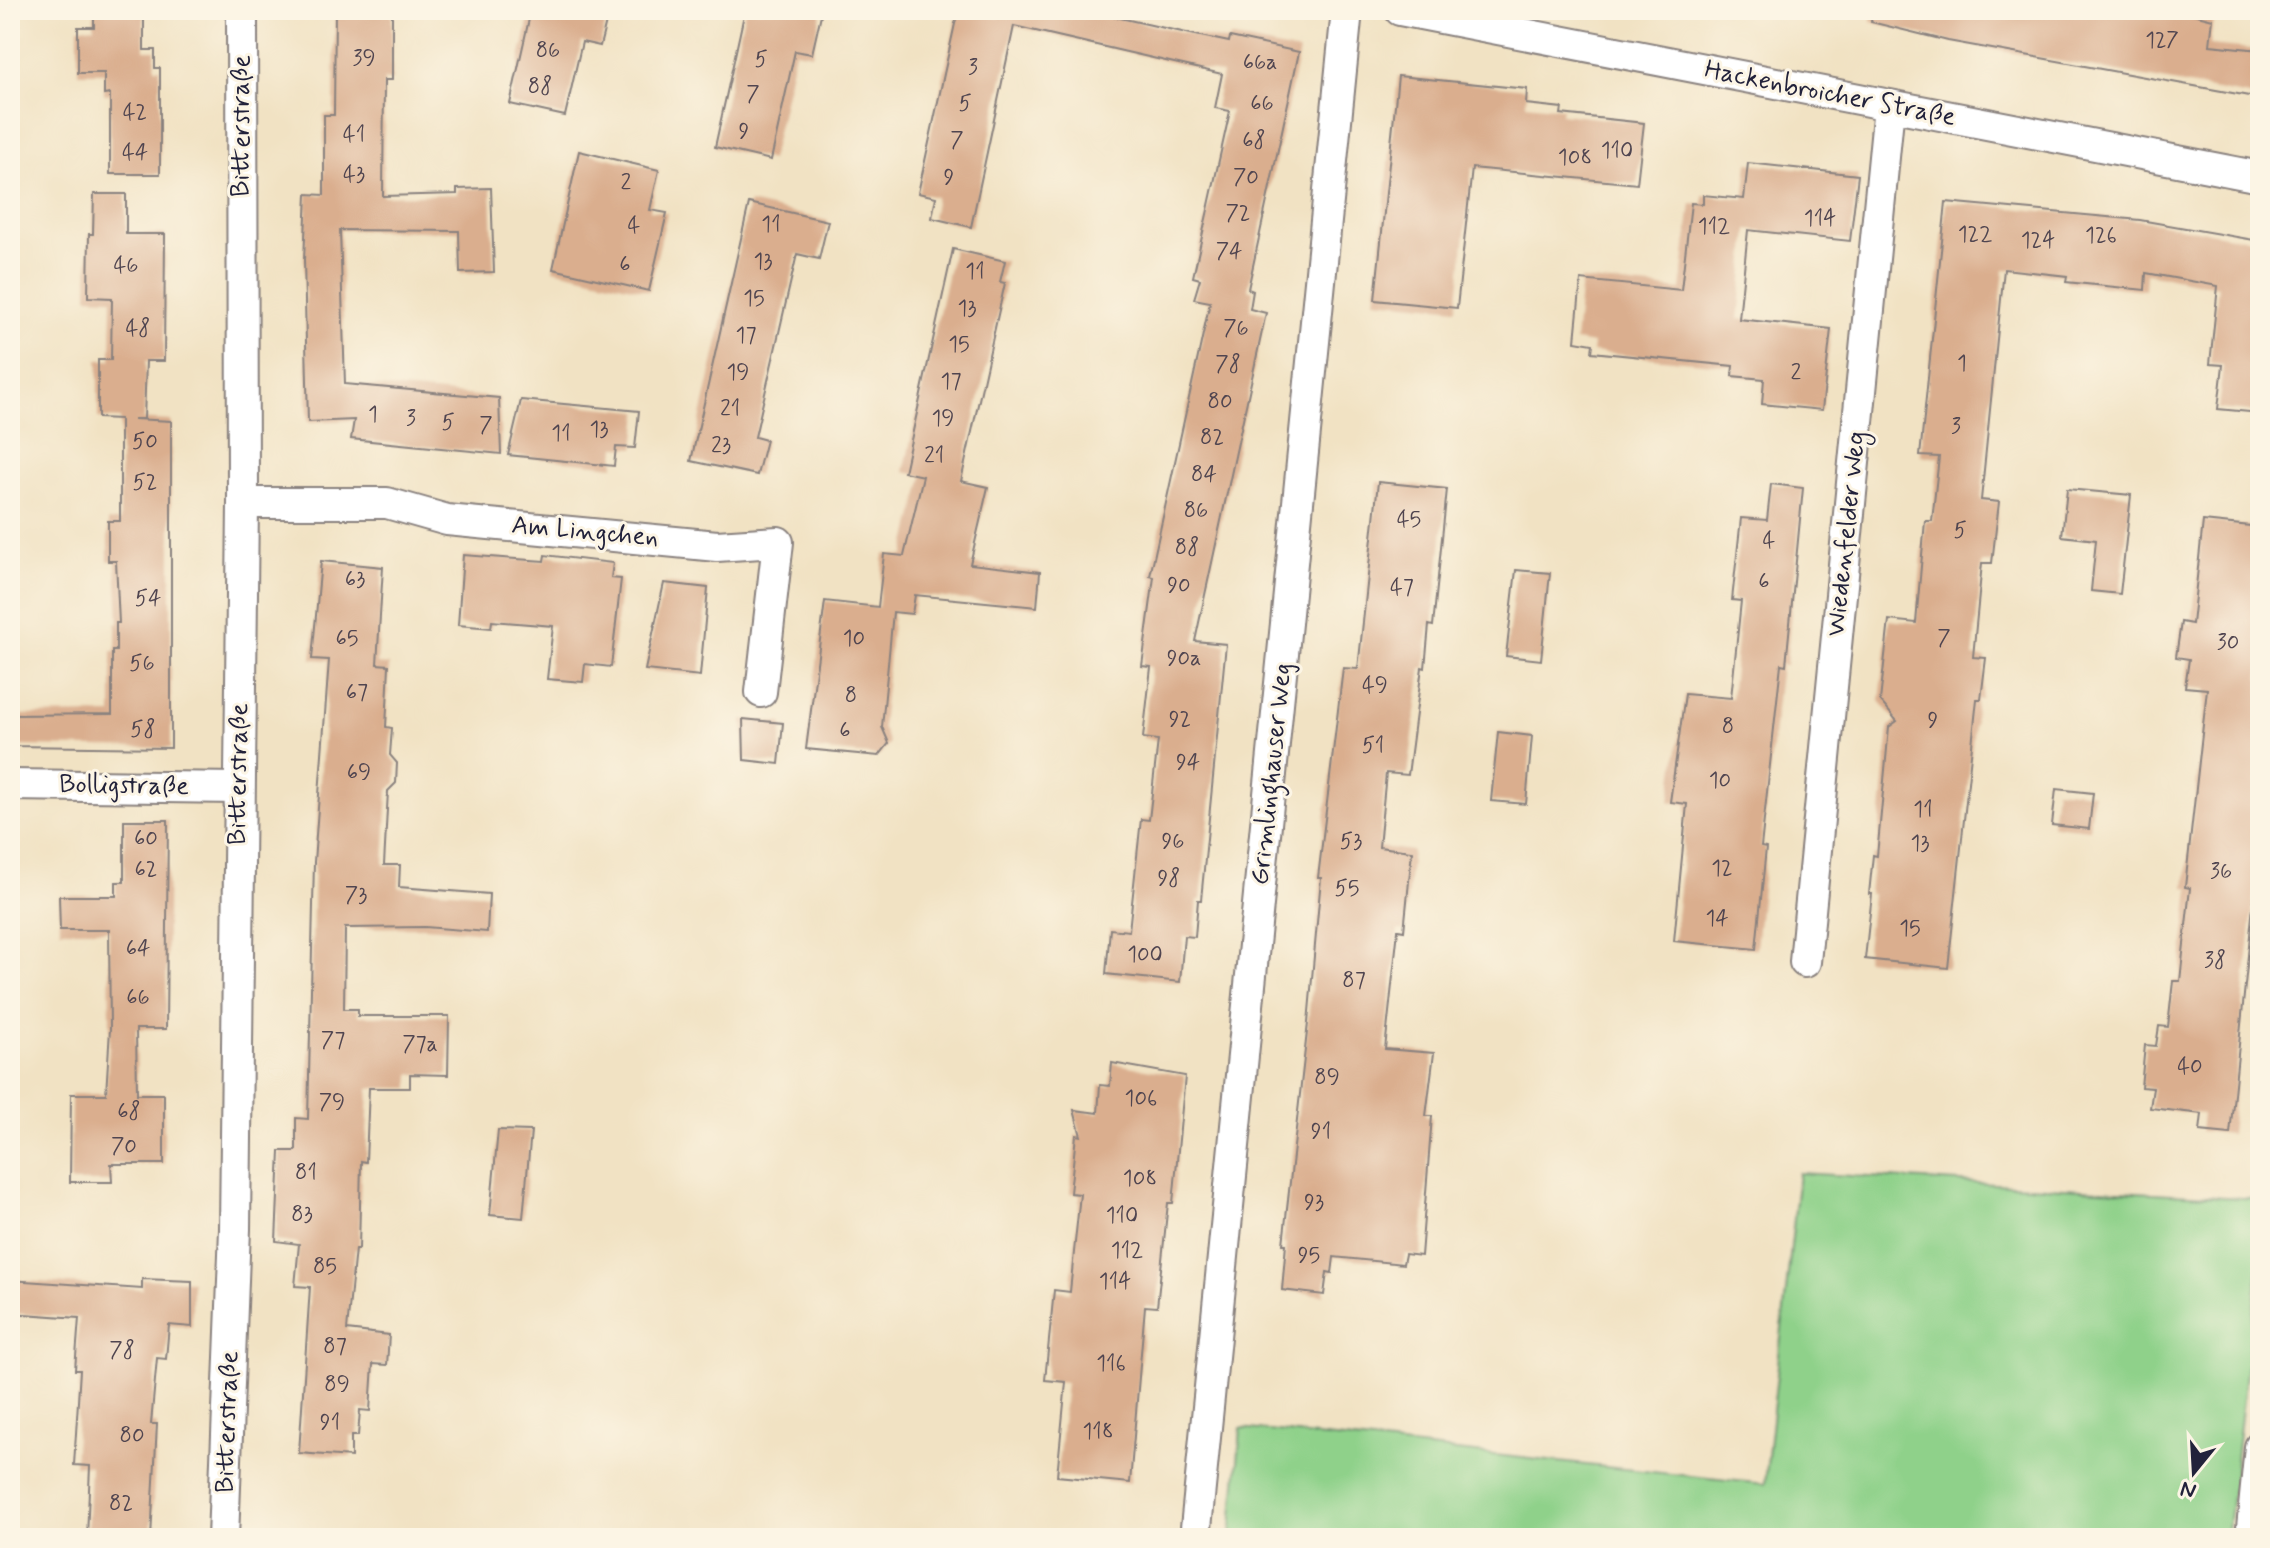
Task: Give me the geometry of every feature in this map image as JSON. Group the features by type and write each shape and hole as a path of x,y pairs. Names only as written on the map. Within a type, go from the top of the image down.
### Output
{"street":[{"name":"Bitterstraße","path":"223,1538 235,1229 243,503 242,10"},
{"name":"Grimlinghauser Weg","path":"1195,1538 1347,10"},
{"name":"Hackenbroicher Straße","path":"1400,10 2260,177"},
{"name":"Wiedenfelder Weg","path":"1805,962 1889,106"},
{"name":"Am Lingchen","path":"243,503 387,503 447,520 717,546 778,542 761,692"},
{"name":"Bolligstraße","path":"10,785 238,788"},
{"path":"2251,1538 2260,1447"}],"green space":[{"path":"1799,1173 2260,1199 2260,1252 2227,1538 1231,1538 1241,1428 1765,1484"}],"building":[{"path":"94,10 144,10 144,50 155,50 155,68 160,68 160,174 110,174 110,94 104,95 104,73 78,73 78,27 94,27"},
{"path":"335,10 392,10 392,80 384,80 383,196 457,194 457,189 491,188 494,272 460,273 459,231 340,230 345,384 499,398 501,454 351,439 354,420 308,422 304,260 307,194 324,195 324,115 334,115"},
{"path":"531,10 609,10 600,46 582,42 565,116 510,104"},
{"path":"745,10 822,10 812,54 795,51 771,160 715,147"},
{"path":"958,10 999,18 999,10 1085,10 1229,42 1230,37 1299,52 1248,289 1253,291 1250,309 1266,313 1195,641 1226,644 1201,900 1198,900 1195,937 1184,936 1180,982 1106,974 1110,929 1129,931 1141,819 1149,820 1158,740 1143,738 1151,667 1142,666 1154,577 1150,576 1210,302 1194,299 1200,279 1193,277 1230,111 1215,108 1222,74 1014,26 971,227 932,218 936,197 918,193"},
{"path":"1872,10 2191,10 2193,14 2213,19 2210,45 2260,50 2260,98 1948,41 1871,22"},
{"path":"1398,76 1527,89 1526,104 1562,108 1561,114 1644,123 1637,184 1472,168 1457,308 1375,300"},
{"path":"579,151 659,170 650,210 667,213 649,291 553,269"},
{"path":"1748,163 1858,175 1850,241 1748,230 1739,319 1831,329 1822,410 1762,404 1764,379 1732,376 1733,366 1592,352 1593,344 1575,341 1581,280 1681,290 1691,203 1703,204 1703,195 1744,199"},
{"path":"94,194 126,194 126,234 165,234 164,361 146,361 144,419 134,419 171,421 171,748 10,746 10,715 112,714 112,651 116,651 116,623 119,623 116,561 108,561 108,521 120,521 120,419 98,418 98,360 111,360 112,298 88,297 89,234 93,234"},
{"path":"1946,202 2140,220 2260,241 2260,413 2218,409 2223,365 2210,364 2218,286 2146,273 2145,290 2066,282 2067,276 2004,269 1981,500 1999,502 1992,563 1982,563 1973,657 1986,658 1981,699 1977,699 1948,968 1865,959 1873,855 1877,856 1889,727 1897,721 1880,701 1889,620 1916,623 1925,521 1932,521 1939,457 1920,456"},
{"path":"749,203 828,221 819,259 797,254 755,437 766,440 757,475 691,461"},
{"path":"953,249 1005,261 1000,282 1005,283 961,481 988,487 970,564 1040,572 1037,607 915,595 912,614 893,612 882,727 889,743 879,756 806,749 825,601 878,607 884,554 904,556 923,476 904,472"},
{"path":"521,400 639,411 635,448 616,447 614,466 508,455"},
{"path":"1378,482 1447,489 1433,626 1429,625 1408,775 1386,773 1379,847 1412,851 1404,931 1398,930 1385,1049 1434,1053 1426,1116 1432,1116 1421,1256 1405,1254 1403,1264 1334,1257 1332,1273 1327,1272 1324,1295 1282,1290 1286,1244 1283,1244 1308,1023 1321,878 1318,878 1343,668 1358,669"},
{"path":"1771,484 1803,488 1786,665 1781,664 1761,847 1766,848 1756,949 1674,941 1687,804 1670,802 1685,694 1731,698 1741,601 1732,600 1741,518 1767,520"},
{"path":"2067,489 2131,495 2120,594 2091,591 2096,540 2062,536"},
{"path":"2203,521 2260,527 2260,836 2230,1134 2200,1131 2202,1114 2150,1108 2153,1088 2141,1087 2145,1045 2156,1046 2159,1026 2168,1027 2173,981 2180,981 2190,888 2185,887 2207,689 2185,687 2189,659 2176,657 2181,622 2192,624"},
{"path":"463,555 544,561 545,555 613,563 611,578 621,579 611,667 585,664 583,682 547,679 553,626 492,621 491,628 458,625"},
{"path":"321,561 383,567 377,664 389,665 386,727 392,728 390,755 397,763 396,783 388,791 384,865 400,865 399,887 489,894 487,932 425,927 345,928 344,1009 358,1009 358,1016 449,1016 448,1075 410,1074 410,1088 369,1088 366,1162 361,1161 359,1249 355,1249 347,1330 389,1335 387,1365 373,1364 370,1411 360,1410 358,1436 351,1436 351,1457 299,1453 310,1287 295,1286 299,1244 276,1241 280,1151 296,1151 296,1118 308,1119 314,862 329,660 312,659"},
{"path":"1516,570 1550,573 1541,660 1506,656"},
{"path":"664,583 708,588 700,676 645,670"},
{"path":"743,719 783,723 779,764 744,760"},
{"path":"1498,732 1532,736 1526,804 1491,801"},
{"path":"2056,789 2093,793 2089,829 2052,825"},
{"path":"124,820 168,820 166,1029 136,1029 137,1094 164,1094 164,1164 111,1164 112,1182 70,1182 71,1094 106,1094 110,1029 109,930 60,930 59,896 116,896 116,882 124,882"},
{"path":"1112,1063 1185,1076 1173,1203 1168,1203 1157,1307 1145,1306 1130,1483 1057,1476 1066,1382 1045,1380 1054,1290 1070,1292 1080,1194 1070,1193 1076,1135 1081,1136 1074,1110 1098,1113 1100,1085 1110,1086"},
{"path":"498,1130 531,1131 523,1218 490,1215"},
{"path":"142,1279 192,1281 192,1327 169,1325 166,1359 157,1358 151,1424 157,1424 151,1538 87,1538 90,1466 74,1465 80,1370 75,1370 79,1318 10,1313 10,1280 142,1289"}]}
